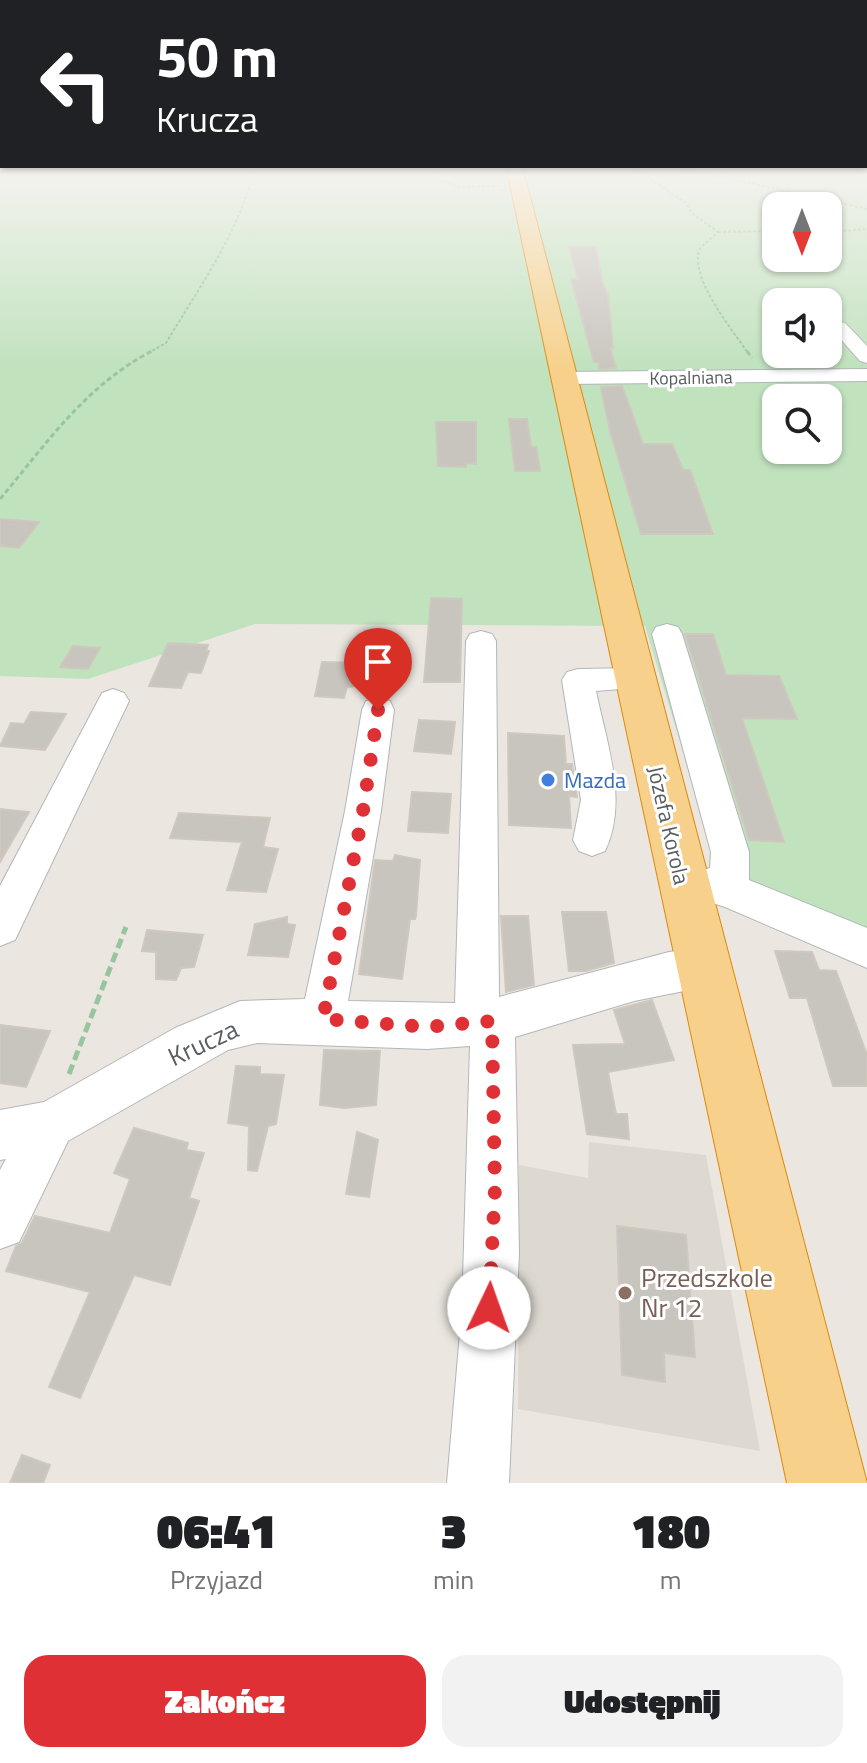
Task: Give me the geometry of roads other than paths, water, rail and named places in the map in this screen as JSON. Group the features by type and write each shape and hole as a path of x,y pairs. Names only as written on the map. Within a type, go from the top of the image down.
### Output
{"highway":[{"name":"Józefa Korola","path":"529,232 827,1483"}],"street":[{"path":"842,330 867,357"},
{"name":"Kopalniana","path":"563,378 867,375"},
{"path":"667,634 730,852 729,890"},
{"path":"478,1483 495,1189 484,1022 481,641"},
{"path":"592,840 599,800 578,680 634,679"},
{"path":"0,927 113,701"},
{"path":"323,1019 363,811 378,710"},
{"path":"682,883 729,890 867,948"},
{"name":"Krucza","path":"0,1135 50,1125 92,1104 187,1047 242,1022 323,1019 427,1027 484,1022 556,1006 653,974 704,967"},
{"path":"0,1223 50,1125"}],"place":[{"name":"Mazda","path":"548,780"},
{"name":"Przedszkole Nr 12","path":"625,1293"}]}
